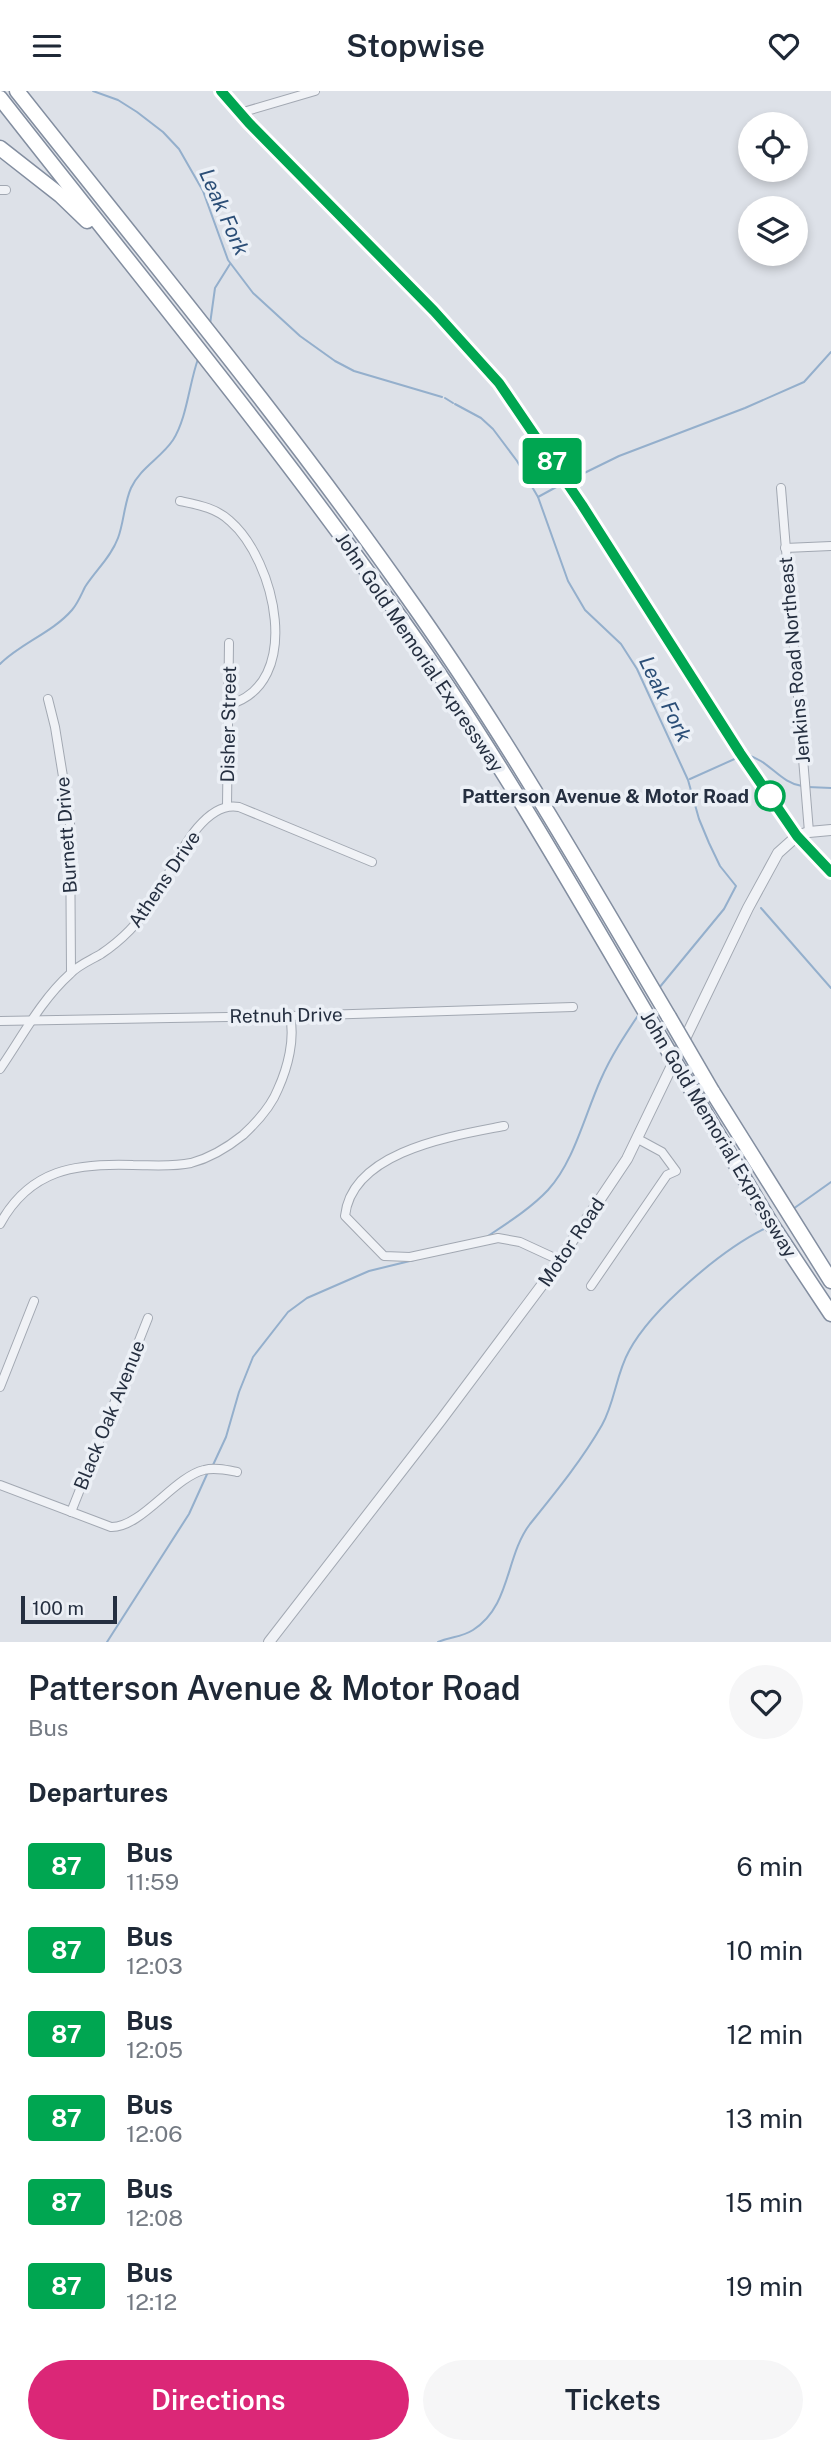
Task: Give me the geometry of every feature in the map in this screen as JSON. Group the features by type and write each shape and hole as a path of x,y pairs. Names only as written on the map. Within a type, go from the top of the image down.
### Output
{"highway":[{"name":"John Gold Memorial Expressway","path":"17,91 330,490 407,596 519,765 712,1091 831,1281"},
{"name":"John Gold Memorial Expressway","path":"0,99 300,481 405,625 482,741 785,1245 831,1314"},
{"path":"0,148 60,195 123,256"}],"main road":[{"path":"220,91 434,311 499,383 596,527 729,736 797,836 831,873"}],"street":[{"path":"240,113 315,91"},
{"name":"Jenkins Road Northeast","path":"781,488 809,832"},
{"path":"180,501 205,506 230,520 246,537 271,595 276,637 269,671 257,689 240,702 228,705"},
{"path":"785,548 831,546"},
{"name":"Disher Street","path":"227,806 229,643"},
{"name":"Burnett Drive","path":"48,699 70,820 71,972"},
{"path":"227,806 239,807 372,862"},
{"name":"Athens Drive","path":"0,1069 33,1020 71,972 116,943 139,921 195,831 207,818 227,806"},
{"name":"Motor Road","path":"269,1642 441,1420 559,1260 627,1160 759,885 778,853 797,836 831,830"},
{"name":"Retnuh Drive","path":"0,1021 573,1007"},
{"path":"0,1224 29,1188 63,1170 88,1165 176,1165 205,1158 228,1146 257,1121 275,1097 290,1049 290,1016"},
{"path":"504,1126 450,1136 394,1155 365,1177 353,1191 346,1204 345,1216 384,1257 410,1257 498,1238 520,1242 559,1260"},
{"path":"591,1286 667,1175 676,1171 663,1151 638,1139"},
{"path":"0,1387 34,1301"},
{"name":"Black Oak Avenue","path":"71,1512 148,1318"},
{"path":"0,1485 111,1527 118,1527 142,1513 185,1479 203,1470 237,1472"}],"waterway":[{"name":"Leak Fork","path":"93,91 118,100 137,112 163,132 179,149 203,191 228,260 253,293 300,336 354,371 442,397"},
{"path":"210,324 215,288 230,264"},
{"path":"568,481 619,456 745,408 804,382 831,352"},
{"path":"0,664 64,618 78,602 118,538 135,481 168,446 178,431 198,359"},
{"name":"Leak Fork","path":"445,398 453,403"},
{"name":"Leak Fork","path":"455,404 481,418 493,429 517,461 538,497 568,581 585,610 621,644 637,669 688,780 709,843 720,866 736,886 724,909 659,988"},
{"path":"538,497 560,485"},
{"path":"747,755 762,762 787,781 802,786"},
{"path":"690,779 739,757"},
{"path":"808,787 831,788"},
{"name":"Leak Fork","path":"761,908 831,988"},
{"path":"488,1236 520,1215 557,1179 572,1152 605,1070 639,1014"},
{"path":"793,1209 831,1182"},
{"path":"438,1642 473,1630 494,1608 522,1537 577,1464 602,1425 621,1369 640,1334 690,1281 730,1250 766,1228"},
{"path":"213,1465 226,1437 253,1357 288,1312 307,1298 369,1271 414,1260"},
{"path":"107,1642 189,1514 208,1472"}],"bus line":[{"name":"87","path":"221,91 249,123 434,311 499,383 582,505 740,753 797,836 831,872"}],"place":[{"name":"Patterson Avenue & Motor Road","path":"770,796"}]}
